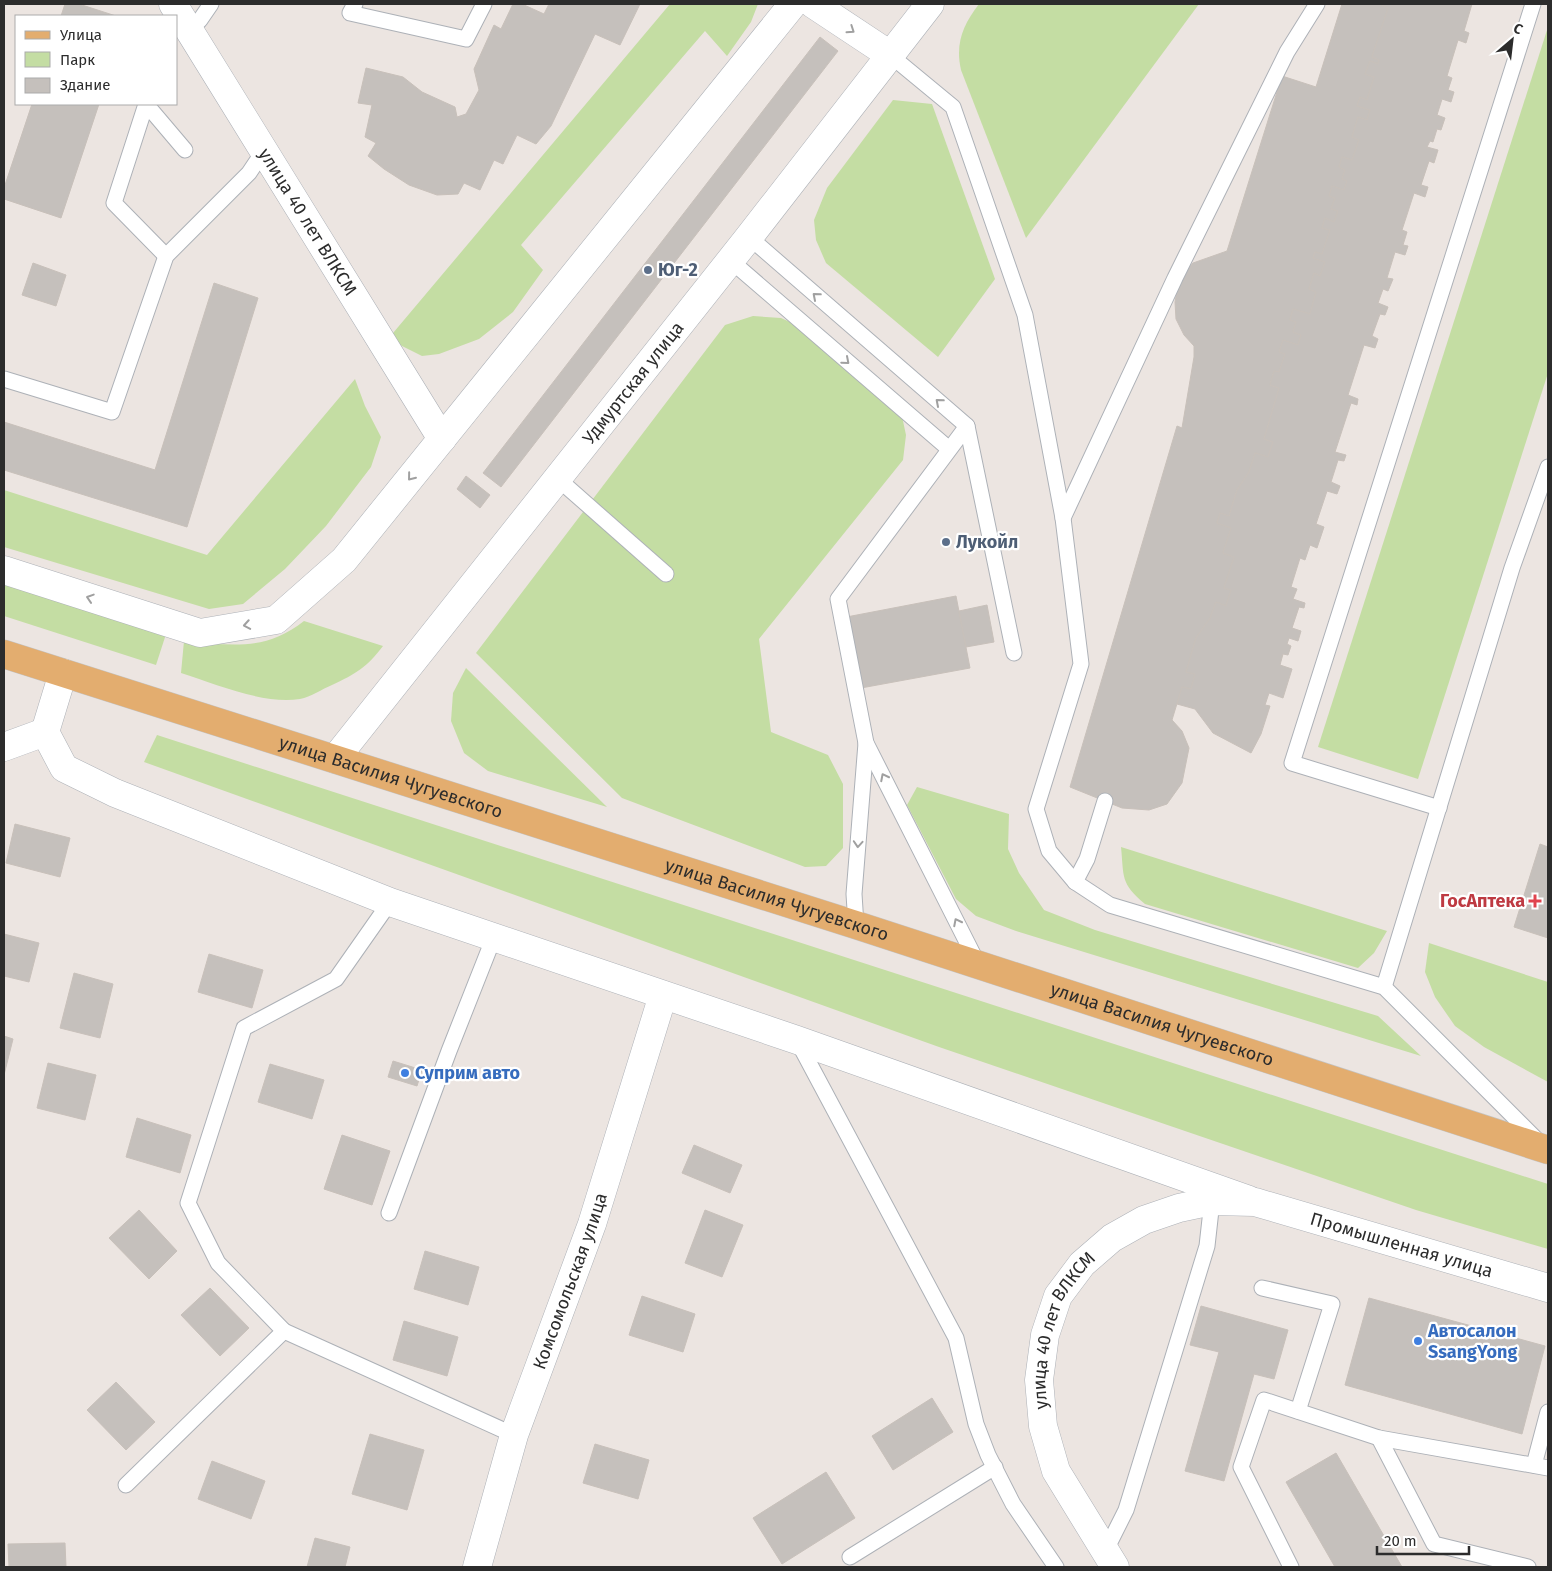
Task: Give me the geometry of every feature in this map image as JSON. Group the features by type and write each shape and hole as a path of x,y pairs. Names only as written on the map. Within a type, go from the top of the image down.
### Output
{"main road":[{"name":"улица Василия Чугуевского","path":"4,654 856,925 1548,1150"}],"street":[{"name":"улица 40 лет ВЛКСМ","path":"173,4 442,439"},
{"path":"4,570 200,633 276,620 344,560 793,4"},
{"path":"813,4 890,55"},
{"name":"Удмуртская улица","path":"335,759 930,4"},
{"path":"63,673 45,732 64,768 115,793 390,902 798,1040 1255,1202"},
{"path":"4,747 45,732"},
{"name":"Комсомольская улица","path":"477,1567 514,1435 592,1224 663,995"},
{"name":"улица 40 лет ВЛКСМ","path":"1106,1562 1056,1471 1043,1426 1039,1380 1045,1335 1058,1296 1082,1264 1112,1238 1144,1220 1179,1208 1212,1202 1255,1202"},
{"name":"Промышленная улица","path":"1255,1202 1548,1288"}],"lane":[{"path":"190,30 211,4"},
{"path":"355,4 350,14 466,39 484,4"},
{"path":"1063,518 1180,269 1287,52 1317,4"},
{"path":"1439,808 1292,763 1533,4"},
{"path":"890,55 953,107 1026,315 1063,518 1082,664 1036,809 1049,850 1075,882 1110,905 1384,987 1548,1150"},
{"path":"146,105 114,203 166,256"},
{"path":"147,105 185,150"},
{"path":"4,379 112,412 166,256 249,173 263,152"},
{"path":"749,236 967,426 1014,654"},
{"path":"730,260 949,449"},
{"path":"856,925 854,894 866,743 838,600 967,426"},
{"path":"1384,987 1512,568 1548,467"},
{"path":"557,478 666,574"},
{"path":"866,743 979,966"},
{"path":"1075,882 1087,859 1105,801"},
{"path":"390,902 336,979 244,1028 188,1203 218,1263 284,1331 514,1435"},
{"path":"389,1214 448,1051 494,937"},
{"path":"798,1040 956,1338 976,1424 994,1467 1013,1504 1056,1567"},
{"path":"1106,1562 1126,1510 1202,1265 1207,1246 1212,1202"},
{"path":"1262,1288 1332,1304 1298,1411"},
{"path":"126,1485 284,1331"},
{"path":"1291,1567 1241,1467 1264,1400 1379,1438 1541,1466 1548,1412"},
{"path":"1379,1438 1434,1544 1528,1567"},
{"path":"850,1557 994,1467"}],"green space":[{"path":"670,4 758,4 751,22 727,56 705,31 521,245 543,270 513,312 479,339 439,354 422,356 388,339"},
{"path":"979,4 1199,4 1026,238 961,70 959,51 962,35 969,19"},
{"path":"1548,27 1548,373 1418,779 1318,747"},
{"path":"893,100 932,104 995,279 938,357 826,263 816,240 814,220 827,188"},
{"path":"753,316 781,318 801,327 900,407 906,435 903,460 759,639 771,732 828,755 843,784 843,848 826,866 805,867 622,798 476,653 725,325"},
{"path":"355,379 365,406 381,437 371,467 326,526 285,569 243,604 209,609 4,547 4,490 207,555"},
{"path":"4,579 167,631 156,665 4,616"},
{"path":"304,621 383,646 366,665 354,673 312,695 300,699 271,699 256,696 181,673 184,641 232,645 261,642 290,631"},
{"path":"466,668 607,807 488,771 464,753 451,721 453,693"},
{"path":"157,735 1548,1184 1548,1249 1416,1210 939,1047 144,762"},
{"path":"917,787 1009,814 1008,849 1019,873 1044,910 1095,930 1378,1016 1421,1056 1016,931 976,916 956,899 907,805"},
{"path":"1121,847 1387,931 1374,953 1358,968 1145,904 1127,885 1123,873"},
{"path":"1429,943 1548,982 1548,1082 1484,1047 1455,1026 1435,997 1425,972"}],"building":[{"path":"65,4 79,4 113,15 61,15"},
{"path":"513,4 522,4 544,14 549,4 640,4 620,45 595,34 551,126 536,144 517,135 503,164 494,160 480,190 464,183 458,194 437,195 409,185 368,156 376,143 365,137 372,105 358,103 366,68 403,77 422,92 455,107 457,117 466,114 479,90 474,69 494,25 501,29"},
{"path":"1342,4 1380,4 1388,8 1372,57 1379,60 1378,64 1370,61 1365,74 1374,77 1367,100 1360,97 1357,106 1370,110 1367,120 1358,117 1352,137 1359,140 1352,160 1342,157 1339,167 1345,170 1342,179 1347,181 1344,190 1332,186 1329,196 1335,198 1331,209 1338,211 1334,222 1325,218 1322,228 1330,230 1322,254 1315,252 1313,258 1325,262 1320,276 1314,273 1309,289 1316,292 1310,314 1293,309 1290,320 1296,322 1293,332 1301,335 1298,345 1283,340 1279,352 1285,354 1279,372 1274,371 1270,385 1279,388 1264,439 1273,442 1268,457 1255,453 1249,472 1237,490 1229,516 1220,513 1217,523 1231,528 1223,553 1234,557 1224,588 1231,590 1226,606 1216,602 1210,618 1196,638 1186,672 1195,674 1191,689 1182,687 1172,720 1182,731 1189,748 1182,783 1167,804 1149,810 1122,808 1070,787 1177,426 1182,428 1194,357 1194,346 1184,335 1176,319 1175,302 1179,280 1193,263 1227,251 1282,76 1316,87"},
{"path":"1380,4 1472,4 1464,31 1469,33 1466,43 1458,40 1447,76 1452,78 1448,90 1454,92 1451,102 1442,99 1437,115 1445,118 1441,130 1437,129 1433,142 1430,141 1427,147 1438,150 1434,163 1429,161 1421,185 1428,187 1425,197 1414,193 1402,230 1407,232 1403,245 1408,246 1405,255 1395,252 1387,278 1393,279 1388,291 1383,289 1378,303 1388,307 1385,315 1380,314 1372,336 1378,339 1375,348 1364,345 1348,395 1358,399 1357,405 1351,403 1335,452 1346,455 1344,461 1338,460 1331,482 1340,486 1337,494 1327,491 1316,524 1324,527 1317,548 1310,545 1305,560 1300,558 1291,587 1297,589 1293,599 1305,603 1304,608 1299,607 1292,628 1301,631 1298,641 1289,638 1287,644 1291,646 1288,655 1283,654 1280,665 1292,669 1283,698 1269,693 1265,705 1270,706 1261,734 1251,753 1213,733 1195,709 1177,704 1182,687 1191,689 1195,674 1186,672 1196,638 1210,618 1216,602 1226,606 1231,590 1224,588 1234,557 1223,553 1231,528 1217,523 1220,513 1229,516 1237,490 1249,472 1255,453 1268,457 1273,442 1264,439 1279,388 1270,385 1274,371 1279,372 1285,354 1279,352 1283,340 1298,345 1301,335 1293,332 1296,322 1290,320 1293,309 1310,314 1316,292 1309,289 1314,273 1320,276 1325,262 1313,258 1315,252 1322,254 1330,230 1322,228 1325,218 1334,222 1338,211 1331,209 1335,198 1329,196 1332,186 1344,190 1347,181 1342,179 1345,170 1339,167 1342,157 1352,160 1359,140 1352,137 1358,117 1367,120 1370,110 1357,106 1360,97 1367,100 1374,77 1365,74 1370,61 1378,64 1379,60 1372,57 1388,8"},
{"path":"820,37 838,51 501,487 483,473"},
{"path":"32,105 99,105 61,218 4,199 4,188"},
{"path":"33,263 66,275 56,306 22,295"},
{"path":"214,283 258,298 187,527 4,470 4,422 155,470"},
{"path":"466,476 490,495 480,508 457,489"},
{"path":"956,596 970,668 850,690 836,619"},
{"path":"987,605 994,642 966,647 959,611"},
{"path":"15,824 70,838 60,877 6,863"},
{"name":"ГосАптека","path":"1540,844 1548,847 1548,938 1514,927"},
{"path":"4,934 39,943 29,982 4,976"},
{"path":"209,954 263,970 252,1008 198,992"},
{"path":"74,973 113,984 100,1038 60,1028"},
{"path":"4,1036 13,1039 4,1075"},
{"name":"Суприм авто","path":"393,1061 422,1070 417,1086 388,1077"},
{"path":"48,1063 96,1075 85,1120 37,1108"},
{"path":"270,1064 324,1080 312,1119 258,1102"},
{"path":"137,1118 191,1135 180,1173 126,1157"},
{"path":"342,1135 390,1151 372,1205 324,1189"},
{"path":"694,1145 742,1165 730,1193 682,1173"},
{"path":"139,1210 177,1251 149,1279 109,1238"},
{"path":"705,1210 743,1225 722,1277 685,1263"},
{"path":"425,1251 479,1267 468,1305 414,1289"},
{"path":"210,1288 249,1328 220,1356 181,1315"},
{"path":"642,1296 695,1314 683,1352 629,1335"},
{"path":"1369,1298 1545,1346 1522,1434 1345,1385"},
{"path":"1201,1306 1288,1330 1274,1379 1254,1374 1224,1481 1185,1471 1219,1352 1190,1345"},
{"path":"404,1321 458,1337 447,1376 393,1360"},
{"path":"116,1382 155,1422 126,1450 87,1410"},
{"path":"932,1398 953,1432 893,1470 872,1436"},
{"path":"370,1434 424,1450 407,1510 352,1494"},
{"path":"595,1444 649,1460 638,1499 583,1483"},
{"path":"1336,1453 1402,1567 1335,1567 1286,1482"},
{"path":"212,1461 265,1481 251,1519 198,1499"},
{"path":"826,1472 855,1518 782,1564 753,1518"},
{"path":"315,1538 350,1547 345,1567 307,1567"},
{"path":"65,1543 66,1567 9,1567 8,1544"}],"place":[{"name":"Юг-2","path":"648,270"},
{"name":"Лукойл","path":"946,542"},
{"name":"ГосАптека","path":"1535,901"},
{"name":"Суприм авто","path":"405,1073"},
{"name":"Автосалон SsangYong","path":"1418,1341"}]}
